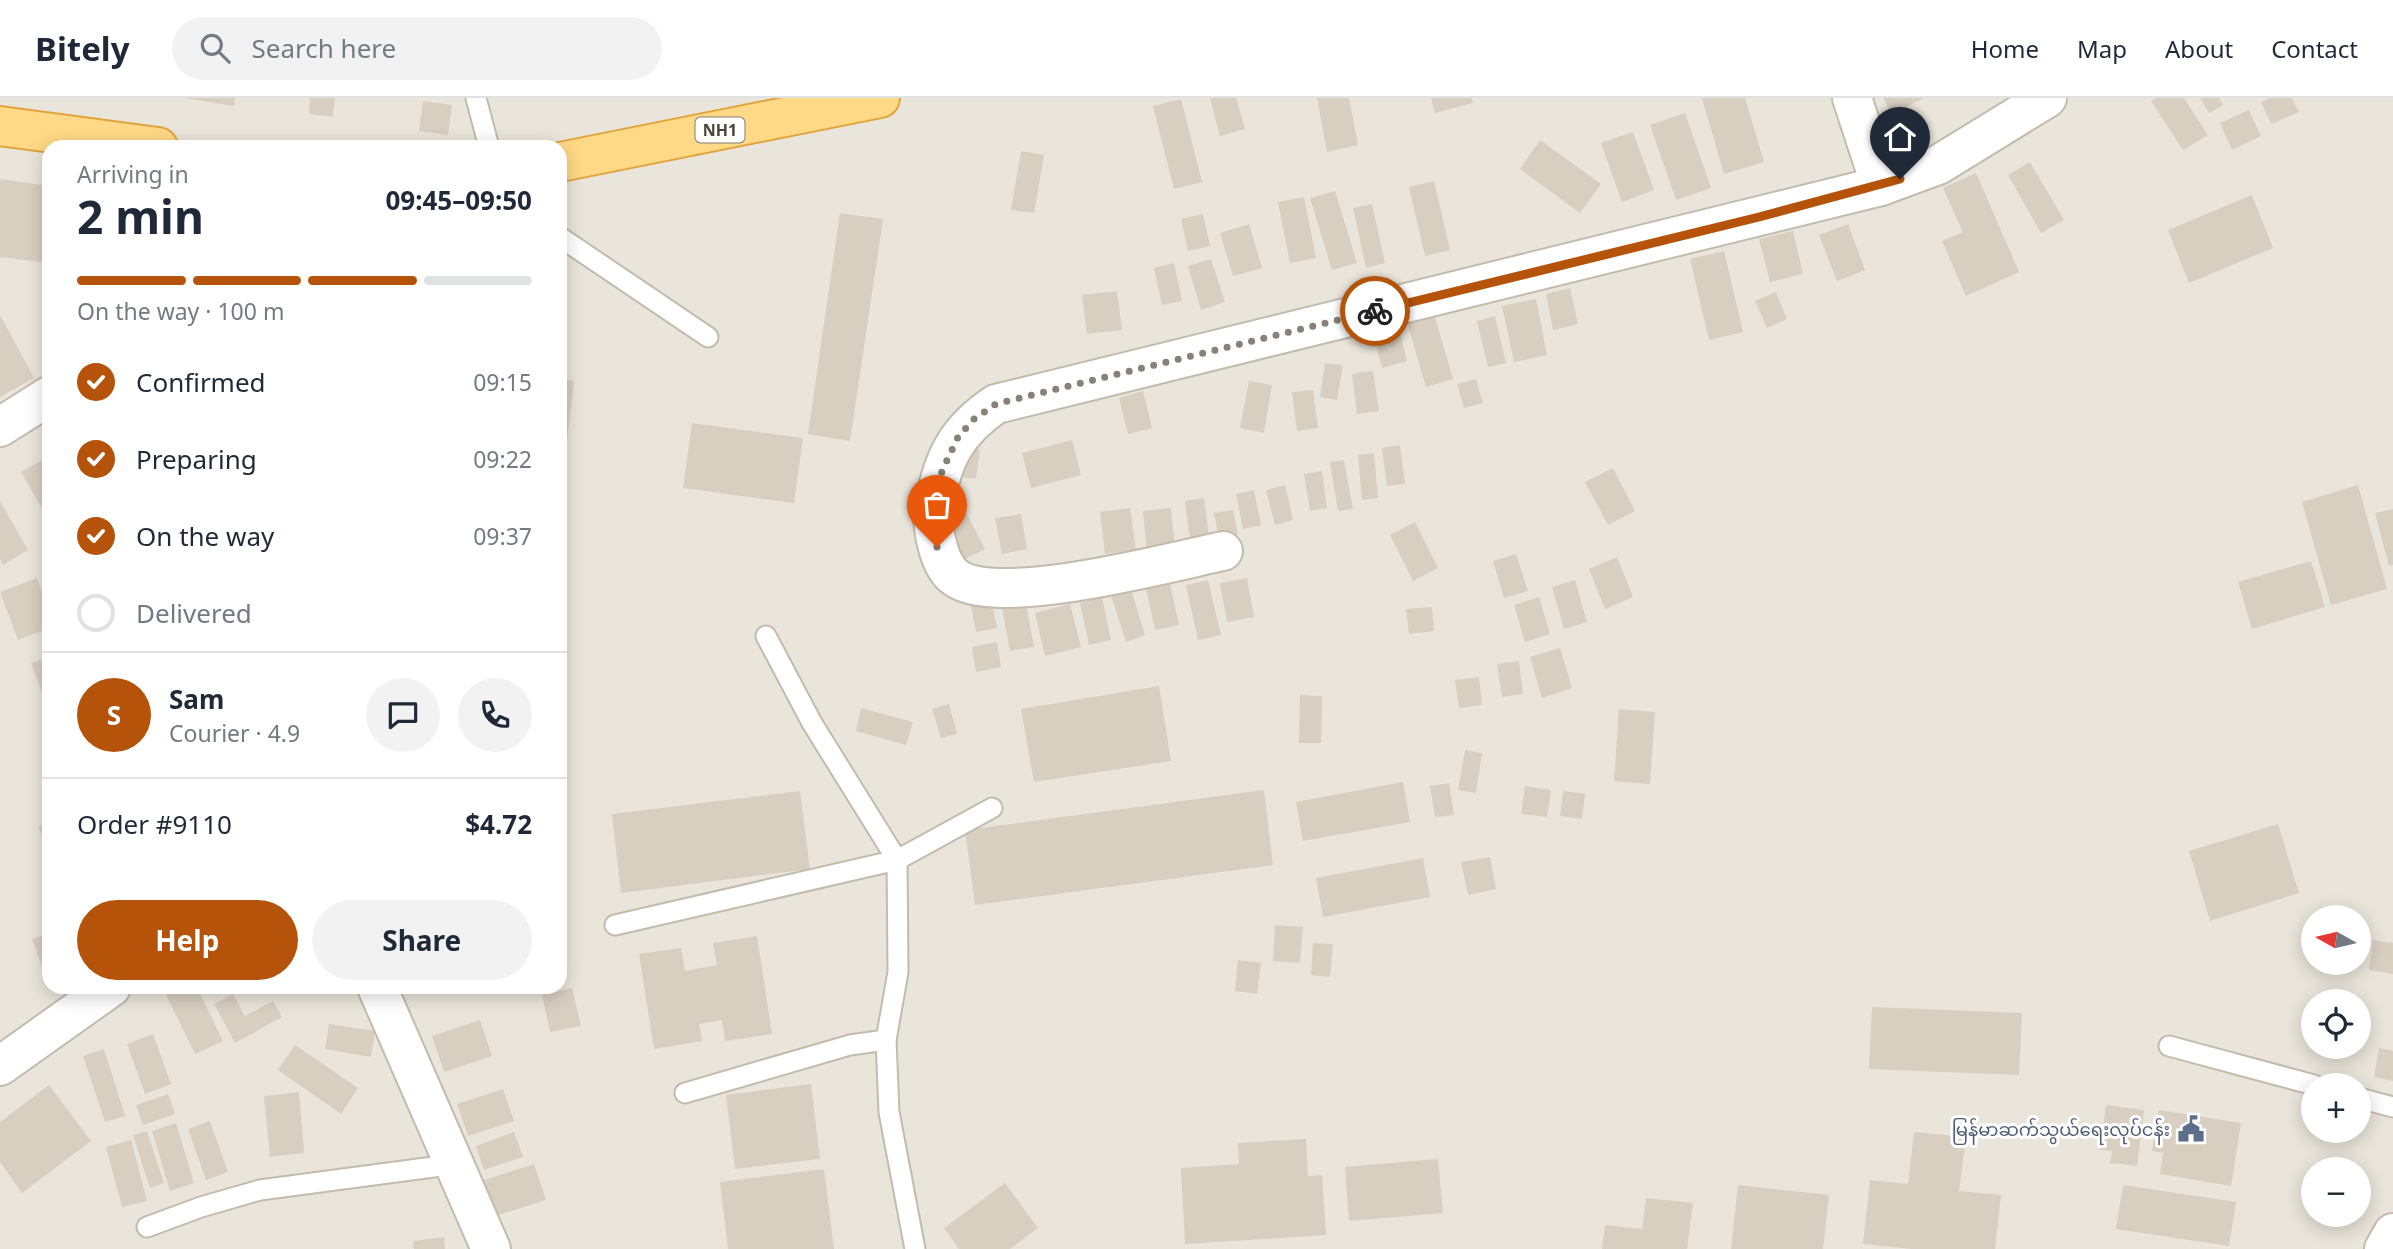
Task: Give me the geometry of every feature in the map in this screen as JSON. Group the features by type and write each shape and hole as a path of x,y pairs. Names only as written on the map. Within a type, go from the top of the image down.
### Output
{"highway":[{"name":"NH1","path":"567,161 880,98"},
{"path":"0,126 105,140"}],"street":[{"path":"1852,98 1881,186"},
{"path":"1223,551 1058,586 977,586 956,579 944,565 937,547 934,508 942,471 958,437 974,419 996,404 1881,186 1938,165 2047,98"},
{"path":"0,427 42,400"},
{"path":"0,1066 101,994"},
{"path":"380,994 491,1249"},
{"path":"2384,1249 2393,1233"}],"lane":[{"path":"476,98 487,140"},
{"path":"567,242 708,337"},
{"path":"766,636 812,723 897,860 898,972 886,1040 889,1112 915,1249"},
{"path":"615,925 897,860 992,808"},
{"path":"685,1093 850,1045 886,1040"},
{"path":"2169,1046 2301,1082"},
{"path":"2371,1101 2393,1107"},
{"path":"147,1227 201,1207 260,1190 456,1164"}],"shaded area":[{"path":"0,98 2393,98 2393,1249 0,1249"}],"building":[{"path":"184,98 235,98 234,106"},
{"path":"310,98 335,98 333,117 309,114"},
{"path":"1210,98 1236,98 1245,129 1220,136"},
{"path":"1317,98 1349,98 1358,145 1327,152"},
{"path":"1431,98 1472,98 1473,103 1435,113"},
{"path":"1702,98 1745,98 1764,162 1724,174"},
{"path":"1883,98 1924,98 1892,114"},
{"path":"2156,98 2184,98 2208,135 2183,150 2151,101"},
{"path":"2200,98 2219,98 2223,105 2209,113"},
{"path":"2270,98 2292,98 2299,112 2271,124 2261,102"},
{"path":"1181,99 1202,182 1174,189 1153,106"},
{"path":"423,101 452,105 448,135 419,131"},
{"path":"2249,110 2261,136 2232,150 2220,123"},
{"path":"1685,113 1711,188 1676,200 1650,125"},
{"path":"1633,132 1654,190 1622,202 1601,143"},
{"path":"1540,140 1601,184 1580,213 1520,169"},
{"path":"1021,151 1044,155 1034,213 1011,210"},
{"path":"2030,162 2064,220 2041,233 2008,175"},
{"path":"1976,173 2019,272 1966,296 1942,241 1963,232 1943,188"},
{"path":"0,179 42,185 42,262 0,257"},
{"path":"1434,181 1450,250 1425,256 1409,187"},
{"path":"1335,191 1357,263 1332,270 1310,198"},
{"path":"2252,195 2273,248 2189,283 2168,230"},
{"path":"1304,197 1316,258 1290,263 1278,202"},
{"path":"1372,204 1385,263 1366,268 1353,208"},
{"path":"840,213 883,219 850,441 808,434"},
{"path":"1203,214 1210,246 1188,251 1181,219"},
{"path":"1249,224 1262,268 1233,276 1220,233"},
{"path":"1848,224 1865,270 1837,281 1819,235"},
{"path":"1793,231 1803,274 1770,282 1759,239"},
{"path":"1724,251 1743,332 1709,340 1690,259"},
{"path":"1211,259 1225,302 1201,310 1188,266"},
{"path":"1174,263 1182,301 1162,305 1154,268"},
{"path":"1570,288 1578,324 1553,330 1546,294"},
{"path":"1117,291 1122,330 1087,334 1082,295"},
{"path":"1776,292 1787,319 1767,328 1755,301"},
{"path":"1536,299 1547,355 1514,362 1502,306"},
{"path":"1434,314 1453,379 1426,387 1407,322"},
{"path":"0,315 34,378 0,397"},
{"path":"1495,316 1506,363 1488,367 1477,321"},
{"path":"1397,321 1407,361 1382,368 1372,328"},
{"path":"1325,363 1343,365 1337,400 1320,397"},
{"path":"1373,371 1379,411 1357,414 1352,374"},
{"path":"1476,379 1483,403 1464,408 1457,384"},
{"path":"567,380 574,381 567,440"},
{"path":"1249,381 1272,385 1264,433 1240,428"},
{"path":"1313,390 1318,428 1297,431 1292,392"},
{"path":"1143,391 1152,428 1128,434 1119,398"},
{"path":"692,423 803,438 794,503 683,488"},
{"path":"1072,440 1081,475 1031,488 1022,453"},
{"path":"1400,445 1405,484 1387,486 1382,448"},
{"path":"959,446 980,449 976,479 955,476"},
{"path":"1374,453 1378,498 1362,500 1358,455"},
{"path":"42,460 42,509 21,472"},
{"path":"1344,460 1353,509 1338,511 1330,462"},
{"path":"1613,468 1635,511 1608,525 1585,482"},
{"path":"1322,471 1327,508 1310,511 1304,474"},
{"path":"1285,485 1293,520 1275,525 1266,490"},
{"path":"2358,485 2387,589 2331,605 2302,502"},
{"path":"1254,490 1261,525 1243,529 1236,494"},
{"path":"1204,498 1209,537 1190,540 1185,501"},
{"path":"0,501 28,550 3,565 0,559"},
{"path":"1130,508 1136,550 1105,554 1100,512"},
{"path":"1171,508 1175,549 1147,552 1143,511"},
{"path":"2393,509 2393,565 2389,566 2375,513"},
{"path":"1233,510 1238,534 1219,538 1214,513"},
{"path":"966,512 985,549 962,561 944,523"},
{"path":"1021,514 1027,549 1002,554 995,518"},
{"path":"1415,522 1438,568 1413,581 1390,535"},
{"path":"1516,554 1528,591 1504,598 1493,561"},
{"path":"1617,557 1633,597 1605,609 1589,569"},
{"path":"2311,561 2325,607 2252,629 2238,582"},
{"path":"37,578 42,592 42,631 18,640 0,592"},
{"path":"1247,578 1254,617 1227,622 1220,583"},
{"path":"1208,580 1221,635 1198,640 1186,585"},
{"path":"1575,580 1587,622 1564,629 1552,587"},
{"path":"1170,584 1179,625 1155,630 1146,589"},
{"path":"1131,589 1145,635 1126,642 1111,595"},
{"path":"1102,597 1111,640 1089,645 1080,603"},
{"path":"1539,597 1550,634 1525,642 1514,605"},
{"path":"1025,598 1034,647 1010,651 1001,603"},
{"path":"992,603 997,628 976,632 971,606"},
{"path":"1070,604 1081,647 1045,656 1035,613"},
{"path":"1432,607 1434,631 1409,634 1406,609"},
{"path":"997,642 1001,667 976,672 972,647"},
{"path":"1560,648 1572,688 1542,698 1530,657"},
{"path":"42,659 42,692 31,663"},
{"path":"1519,661 1523,694 1502,697 1497,664"},
{"path":"1479,677 1482,705 1459,708 1455,680"},
{"path":"1159,686 1171,761 1034,782 1021,709"},
{"path":"1300,695 1322,696 1321,743 1299,743"},
{"path":"949,704 957,734 941,738 932,709"},
{"path":"861,708 913,722 906,745 856,731"},
{"path":"1619,709 1655,712 1650,784 1614,781"},
{"path":"1465,750 1482,753 1476,793 1458,790"},
{"path":"1403,782 1410,822 1303,841 1296,802"},
{"path":"1449,783 1454,815 1435,817 1430,786"},
{"path":"1525,786 1551,790 1547,817 1521,814"},
{"path":"1264,790 1273,865 975,905 965,830"},
{"path":"800,791 810,869 621,893 612,814"},
{"path":"1563,791 1585,794 1582,819 1560,816"},
{"path":"2278,824 2299,893 2210,921 2189,851"},
{"path":"1490,857 1496,889 1468,895 1461,862"},
{"path":"1423,858 1430,897 1323,917 1316,878"},
{"path":"1275,925 1303,927 1300,963 1273,961"},
{"path":"42,935 42,967 32,939"},
{"path":"757,936 772,1034 725,1041 722,1020 699,1024 702,1041 654,1049 639,954 681,948 685,971 717,965 713,943"},
{"path":"2373,940 2393,943 2393,974 2371,970"},
{"path":"1313,943 1333,944 1330,977 1311,975"},
{"path":"1238,960 1261,963 1257,994 1235,991"},
{"path":"572,988 581,1026 550,1032 542,995 567,994 567,989"},
{"path":"200,994 223,1041 195,1054 166,995"},
{"path":"233,994 245,1016 273,1001 282,1017 235,1043 214,1004"},
{"path":"1872,1007 2022,1013 2019,1075 1869,1069"},
{"path":"480,1020 492,1056 444,1072 432,1036"},
{"path":"329,1024 375,1031 371,1057 325,1049"},
{"path":"153,1034 171,1084 145,1094 127,1044"},
{"path":"295,1045 358,1088 341,1114 278,1070"},
{"path":"2379,1048 2393,1051 2393,1081 2374,1077"},
{"path":"104,1049 125,1116 105,1122 83,1056"},
{"path":"811,1084 820,1159 735,1169 726,1095"},
{"path":"49,1085 91,1141 22,1193 0,1162 0,1122"},
{"path":"503,1089 514,1121 468,1136 457,1104"},
{"path":"299,1092 304,1153 270,1157 264,1096"},
{"path":"168,1094 175,1114 143,1125 136,1105"},
{"path":"2106,1105 2144,1110 2137,1166 2110,1163 2112,1151 2100,1150"},
{"path":"2159,1110 2241,1123 2231,1186 2160,1174 2163,1153 2152,1151"},
{"path":"210,1121 228,1172 206,1180 188,1129"},
{"path":"176,1123 194,1183 170,1191 152,1131"},
{"path":"147,1131 164,1183 150,1188 133,1135"},
{"path":"514,1132 523,1157 484,1170 476,1146"},
{"path":"1914,1132 1966,1137 1959,1191 2001,1195 1995,1249 1912,1249 1863,1244 1870,1180 1908,1184"},
{"path":"1306,1139 1308,1176 1322,1175 1326,1235 1185,1244 1181,1168 1239,1164 1238,1143"},
{"path":"131,1140 147,1201 122,1207 106,1147"},
{"path":"1438,1159 1443,1213 1349,1221 1345,1167"},
{"path":"534,1164 546,1200 492,1217 481,1181"},
{"path":"824,1169 834,1249 728,1249 720,1182"},
{"path":"1005,1183 1038,1228 1010,1249 959,1249 944,1228"},
{"path":"1738,1185 1829,1195 1823,1249 1731,1249"},
{"path":"2123,1185 2236,1202 2229,1246 2116,1229"},
{"path":"1646,1198 1693,1203 1687,1249 1602,1249 1605,1225 1642,1229"},
{"path":"444,1237 445,1249 414,1249 413,1241"}],"way so far":[{"path":"937,547 934,508 942,471 958,437 974,419 996,404 1375,311"}],"place":[{"name":"မြန်မာဆက်သွယ်ရေးလုပ်ငန်း","path":"2191,1129"}],"route":[{"path":"1375,311 1759,217 1900,179"}]}
